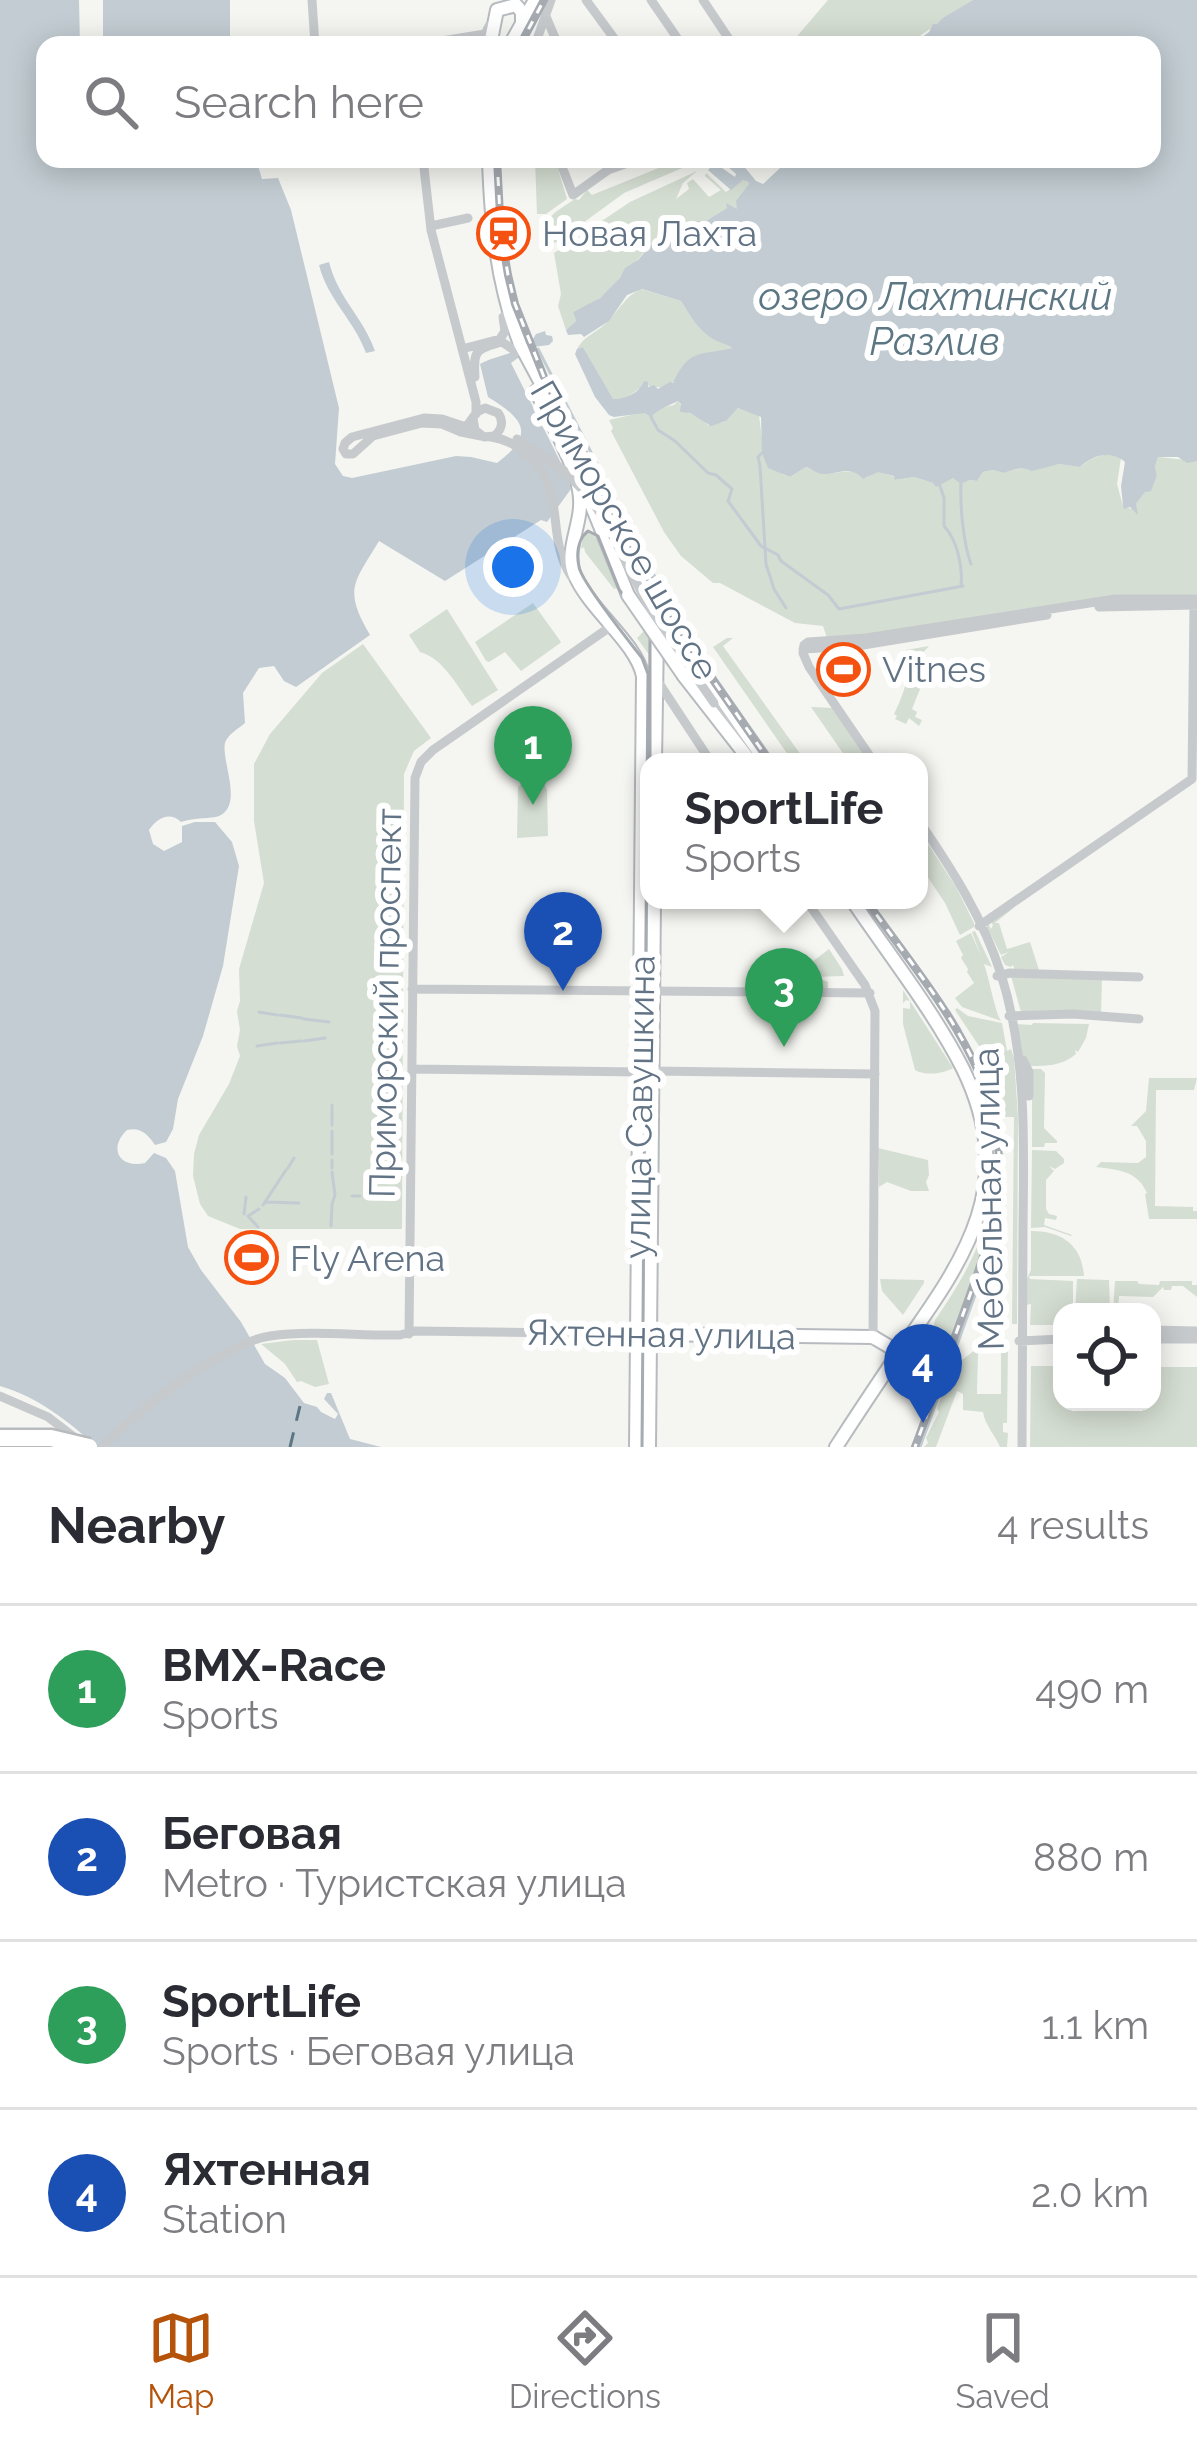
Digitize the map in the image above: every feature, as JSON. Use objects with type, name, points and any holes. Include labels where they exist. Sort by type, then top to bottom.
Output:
[{"type":"highway","points":[[0,1438],[51,1438],[87,1447]]},
{"type":"main road","points":[[486,36],[492,0],[497,4],[514,0]]},
{"type":"main road","points":[[514,36],[535,0]]},
{"type":"main road","points":[[487,36],[497,10],[516,5],[522,21]]},
{"type":"main road","name":"Приморское шоссе","points":[[486,168],[492,278],[503,317],[583,484],[628,595],[684,676],[751,753]]},
{"type":"main road","name":"Приморское шоссе","points":[[487,168],[496,262],[520,352],[678,637],[753,753]]},
{"type":"main road","points":[[558,434],[580,496],[571,560],[575,577],[635,658],[652,659],[657,637]]},
{"type":"main road","points":[[617,527],[652,605],[657,637],[655,753]]},
{"type":"main road","name":"улица Савушкина","points":[[635,658],[643,676],[644,753]]},
{"type":"main road","name":"улица Савушкина","points":[[636,1447],[643,1336],[645,909]]},
{"type":"main road","name":"улица Савушкина","points":[[646,991],[653,909]]},
{"type":"main road","points":[[840,1447],[968,1246],[983,1197],[986,1145],[977,1104],[954,1052],[861,909]]},
{"type":"main road","name":"улица Савушкина","points":[[643,1336],[649,1447]]},
{"type":"main road","name":"Яхтенная улица","points":[[643,1336],[873,1338]]},
{"type":"main road","points":[[873,1338],[899,1358]]},
{"type":"street","points":[[313,0],[315,36]]},
{"type":"street","points":[[539,36],[551,0]]},
{"type":"street","points":[[586,0],[612,36]]},
{"type":"street","points":[[651,0],[676,36]]},
{"type":"street","points":[[703,0],[727,36]]},
{"type":"street","points":[[545,14],[554,36]]},
{"type":"street","points":[[426,168],[432,224],[476,402],[473,427],[486,436]]},
{"type":"street","points":[[562,168],[573,195],[602,168]]},
{"type":"street","points":[[432,224],[468,218]]},
{"type":"street","points":[[465,348],[500,338],[505,331],[503,317]]},
{"type":"street","points":[[475,377],[474,357],[480,349],[502,342],[520,352]]},
{"type":"street","points":[[465,348],[481,398],[498,412],[548,481],[564,566],[588,597]]},
{"type":"street","points":[[492,409],[483,408],[464,428],[442,418],[424,418],[352,437],[344,449],[353,454],[373,436],[422,423],[442,424],[515,441],[562,470],[588,495],[652,615],[752,753]]},
{"type":"street","points":[[486,436],[500,430],[502,422]]},
{"type":"street","points":[[806,645],[1115,599],[1196,603]]},
{"type":"street","points":[[806,645],[857,646],[1096,607],[1196,603]]},
{"type":"street","points":[[980,926],[1194,779],[1196,603]]},
{"type":"street","name":"Приморский проспект","points":[[409,1334],[414,788],[421,762],[610,626]]},
{"type":"street","points":[[806,645],[812,671],[870,753]]},
{"type":"street","points":[[823,648],[815,656],[814,670],[870,753]]},
{"type":"street","points":[[657,680],[705,753]]},
{"type":"street","points":[[656,711],[668,704],[678,714]]},
{"type":"street","name":"Мебельная улица","points":[[928,837],[953,872],[980,926],[1029,1072],[1028,1269],[1023,1280],[1021,1340]]},
{"type":"street","points":[[812,909],[870,994],[875,1011],[873,1338]]},
{"type":"street","points":[[999,975],[1139,976]]},
{"type":"street","points":[[412,989],[870,994]]},
{"type":"street","points":[[1010,1016],[1139,1019]]},
{"type":"street","name":"Мебельная улица","points":[[1010,1016],[1021,1108],[1020,1447]]},
{"type":"street","points":[[412,1069],[875,1074]]},
{"type":"street","name":"Яхтенная улица","points":[[103,1447],[134,1418],[222,1354],[267,1336],[643,1336]]},
{"type":"street","points":[[1021,1340],[1053,1338]]},
{"type":"street","points":[[1021,1340],[1053,1338]]},
{"type":"street","points":[[1161,1338],[1197,1338]]},
{"type":"street","points":[[0,1396],[52,1420],[87,1447]]},
{"type":"street","points":[[41,1447],[52,1420]]},
{"type":"shaded area","points":[[828,0],[973,0],[920,36],[797,36]]},
{"type":"shaded area","points":[[535,168],[558,168],[567,199],[546,214],[537,214]]},
{"type":"shaded area","points":[[659,168],[682,168],[624,193],[547,245],[550,218],[587,190],[592,195]]},
{"type":"shaded area","points":[[697,171],[683,183],[676,199],[693,179],[709,197],[721,190],[706,173],[726,192],[747,180],[737,211],[727,208],[677,233],[664,230],[610,289],[573,312],[576,321],[566,330],[558,306],[561,294],[554,253],[630,202]]},
{"type":"shaded area","points":[[641,289],[681,301],[702,329],[733,348],[663,388],[644,385],[624,400],[613,400],[583,347],[577,349]]},
{"type":"shaded area","points":[[678,401],[708,425],[724,422],[738,408],[759,415],[762,453],[790,477],[806,467],[823,474],[852,471],[866,478],[878,471],[896,480],[977,481],[983,472],[993,470],[1004,473],[1059,464],[1080,467],[1110,455],[1121,458],[1117,484],[1123,506],[1135,510],[1157,475],[1158,457],[1197,461],[1197,595],[1133,595],[827,638],[823,626],[795,623],[713,583],[681,556],[664,532],[609,420]]},
{"type":"shaded area","points":[[589,532],[598,539],[618,589],[648,633],[650,656],[637,638],[644,631],[642,626],[617,588],[581,549],[583,535]]},
{"type":"shaded area","points":[[533,603],[561,642],[521,671],[505,652],[486,661],[475,642]]},
{"type":"shaded area","points":[[447,609],[498,690],[472,706],[443,667],[420,652],[409,635]]},
{"type":"shaded area","points":[[733,638],[723,646],[800,753],[787,753],[713,647]]},
{"type":"shaded area","points":[[363,644],[431,738],[414,751],[404,774],[402,1229],[240,1229],[208,1216],[193,1176],[199,1135],[240,1056],[239,969],[264,883],[254,821],[254,764],[270,734],[322,673]]},
{"type":"shaded area","points":[[929,646],[917,659],[913,685],[920,689],[912,709],[922,720],[919,726],[909,718],[906,724],[894,714],[906,682],[906,650]]},
{"type":"shaded area","points":[[811,707],[834,708],[866,753],[843,753]]},
{"type":"shaded area","points":[[551,764],[558,771],[544,784],[548,836],[517,838],[518,787]]},
{"type":"shaded area","points":[[928,844],[956,887],[974,927],[960,935],[928,878]]},
{"type":"shaded area","points":[[1016,906],[995,923],[999,923],[1007,949],[1030,942],[1039,970],[1005,965],[1001,957],[1009,952],[1001,955],[986,929],[988,923],[991,929],[993,925],[990,921]]},
{"type":"shaded area","points":[[975,931],[992,967],[984,964],[1001,1021],[962,1007],[955,998],[974,983],[956,941],[971,933],[981,956]]},
{"type":"shaded area","points":[[829,949],[844,976],[814,977],[828,982],[828,990],[777,989],[777,978],[791,978]]},
{"type":"shaded area","points":[[1011,976],[1102,977],[1101,1014],[1021,1012]]},
{"type":"shaded area","points":[[903,990],[953,1068],[934,1074],[915,1070],[903,1024],[903,1008],[910,1009],[910,1001],[903,1003]]},
{"type":"shaded area","points":[[957,1008],[968,1016],[1002,1023],[1007,1051],[1011,1049],[1014,1058],[1017,1324],[1012,1324],[1014,1117],[1004,1117],[987,1058]]},
{"type":"shaded area","points":[[1016,1024],[1089,1024],[1086,1038],[1071,1058],[1029,1066],[1021,1054]]},
{"type":"shaded area","points":[[1032,1069],[1045,1073],[1044,1128],[1057,1141],[1044,1147],[1032,1147]]},
{"type":"shaded area","points":[[1149,1078],[1197,1078],[1194,1090],[1156,1090],[1155,1206],[1193,1207],[1197,1219],[1149,1219],[1147,1193],[1138,1180],[1126,1172],[1096,1167],[1101,1162],[1138,1163],[1146,1157],[1146,1141],[1137,1126],[1131,1126],[1146,1111]]},
{"type":"shaded area","points":[[878,1148],[928,1160],[929,1191],[911,1191],[887,1182],[879,1187]]},
{"type":"shaded area","points":[[1032,1150],[1056,1151],[1064,1159],[1055,1169],[1049,1166],[1054,1171],[1046,1180],[1046,1209],[1057,1216],[1056,1220],[1045,1218],[1044,1225],[1071,1236],[1045,1227],[1031,1228]]},
{"type":"shaded area","points":[[997,1185],[977,1272],[946,1357],[938,1356],[920,1345],[974,1255]]},
{"type":"shaded area","points":[[1031,1231],[1061,1237],[1079,1256],[1084,1276],[1029,1276],[1073,1281],[1073,1303],[1053,1303],[1053,1325],[1030,1325],[1025,1283],[1031,1270]]},
{"type":"shaded area","points":[[880,1279],[924,1283],[903,1315],[882,1291]]},
{"type":"shaded area","points":[[1077,1279],[1109,1280],[1110,1303],[1076,1303]]},
{"type":"shaded area","points":[[1115,1281],[1159,1285],[1160,1281],[1192,1281],[1197,1285],[1197,1297],[1183,1286],[1172,1286],[1171,1290],[1163,1287],[1153,1297],[1119,1296],[1119,1303],[1114,1303]]},
{"type":"shaded area","points":[[317,1340],[329,1384],[315,1387],[297,1382],[285,1364],[261,1344]]},
{"type":"shaded area","points":[[997,1341],[995,1352],[989,1348],[978,1353],[977,1394],[1001,1394],[1001,1352],[1008,1347],[1007,1423],[1003,1423],[1007,1447],[1000,1447],[983,1412],[963,1410],[963,1394],[957,1391],[936,1447],[924,1447],[955,1363],[983,1344]]},
{"type":"shaded area","points":[[1031,1366],[1053,1366],[1053,1411],[1161,1411],[1161,1367],[1197,1367],[1197,1447],[1030,1447]]},
{"type":"water","points":[[0,0],[79,0],[80,36],[36,36],[36,168],[259,168],[262,179],[278,178],[291,210],[339,408],[335,464],[343,476],[456,456],[497,463],[517,444],[521,427],[488,397],[480,364],[519,350],[545,331],[552,336],[549,345],[533,347],[511,363],[571,489],[547,522],[541,520],[445,581],[379,541],[363,567],[354,596],[370,635],[296,687],[284,681],[274,666],[259,668],[243,693],[245,723],[225,743],[231,793],[226,810],[216,817],[181,822],[164,817],[149,830],[153,844],[164,851],[182,842],[182,826],[215,822],[232,842],[239,866],[223,966],[178,1099],[173,1129],[166,1142],[155,1145],[144,1133],[127,1130],[118,1144],[119,1156],[136,1164],[145,1163],[154,1153],[166,1158],[175,1171],[188,1247],[265,1364],[285,1378],[304,1403],[335,1419],[338,1414],[324,1399],[331,1393],[350,1439],[381,1447],[97,1447],[52,1411],[0,1386]]},
{"type":"water","points":[[103,0],[230,0],[230,36],[103,36]]},
{"type":"water","name":"озеро Лахтинский Разлив","points":[[973,0],[1197,0],[1197,461],[1158,457],[1151,491],[1136,504],[1138,515],[1130,507],[1124,509],[1125,462],[1108,455],[1080,467],[1059,464],[1032,471],[993,470],[983,472],[977,481],[961,484],[953,478],[936,487],[914,477],[895,480],[878,472],[863,479],[853,472],[822,474],[806,467],[790,477],[768,468],[762,453],[761,417],[738,408],[726,421],[711,426],[680,412],[678,401],[651,417],[645,413],[614,417],[595,397],[575,354],[583,347],[617,399],[635,392],[644,381],[658,389],[673,383],[696,355],[733,348],[704,332],[681,301],[642,289],[627,295],[609,321],[584,337],[568,335],[566,330],[576,321],[573,312],[600,298],[661,233],[677,233],[685,225],[704,222],[727,208],[726,203],[737,209],[736,201],[749,184],[743,180],[731,190],[710,168],[722,168],[735,177],[729,168],[745,168],[763,184],[780,168],[1161,168],[1161,36],[924,36]]},
{"type":"water","points":[[329,262],[375,351],[366,353],[328,289],[319,265]]},
{"type":"waterway","points":[[528,36],[546,2]]},
{"type":"waterway","points":[[538,349],[676,618]]},
{"type":"waterway","points":[[651,417],[658,430],[732,489],[728,501],[761,546],[828,595],[839,609],[963,586]]},
{"type":"waterway","points":[[762,453],[758,457],[766,564],[786,608]]},
{"type":"waterway","points":[[961,484],[971,564]]},
{"type":"waterway","points":[[940,486],[944,526],[958,554],[961,585]]},
{"type":"waterway","points":[[259,1012],[277,1015]]},
{"type":"waterway","points":[[949,1012],[960,1030]]},
{"type":"waterway","points":[[280,1015],[302,1018]]},
{"type":"waterway","points":[[304,1019],[329,1022]]},
{"type":"waterway","points":[[304,1041],[325,1038]]},
{"type":"waterway","points":[[280,1043],[301,1041]]},
{"type":"waterway","points":[[257,1046],[277,1043]]},
{"type":"waterway","points":[[920,1447],[987,1262],[1002,1206],[1000,1131],[978,1058]]},
{"type":"waterway","points":[[332,1105],[332,1125]]},
{"type":"waterway","points":[[332,1131],[332,1154]]},
{"type":"waterway","points":[[288,1168],[294,1158]]},
{"type":"waterway","points":[[332,1160],[332,1168]]},
{"type":"waterway","points":[[263,1205],[286,1170]]},
{"type":"waterway","points":[[331,1226],[332,1172]]},
{"type":"waterway","points":[[352,1196],[360,1196]]},
{"type":"waterway","points":[[244,1214],[246,1197]]},
{"type":"waterway","points":[[265,1202],[299,1203]]},
{"type":"waterway","points":[[258,1227],[248,1216],[259,1209]]},
{"type":"ferry route","points":[[290,1447],[300,1406]]},
{"type":"tram line","points":[[647,753],[648,674],[642,658],[582,575],[578,552],[588,531],[598,536],[619,589],[650,635],[650,753]]},
{"type":"tram line","points":[[642,1447],[646,909]]},
{"type":"railway","points":[[525,36],[544,0]]},
{"type":"railway","points":[[497,168],[508,275],[544,377],[672,621],[764,753]]},
{"type":"railway","points":[[872,909],[966,1047],[990,1102],[997,1134],[999,1164],[992,1224],[915,1447]]},
{"type":"place","name":"Новая Лахта","points":[[503,233]]},
{"type":"place","name":"Vitnes","points":[[843,669]]},
{"type":"place","name":"BMX-Race","points":[[533,805]]},
{"type":"place","name":"Беговая","points":[[563,991]]},
{"type":"place","name":"SportLife","points":[[784,1047]]},
{"type":"place","name":"Fly Arena","points":[[251,1258]]},
{"type":"place","name":"Яхтенная","points":[[923,1423]]}]
